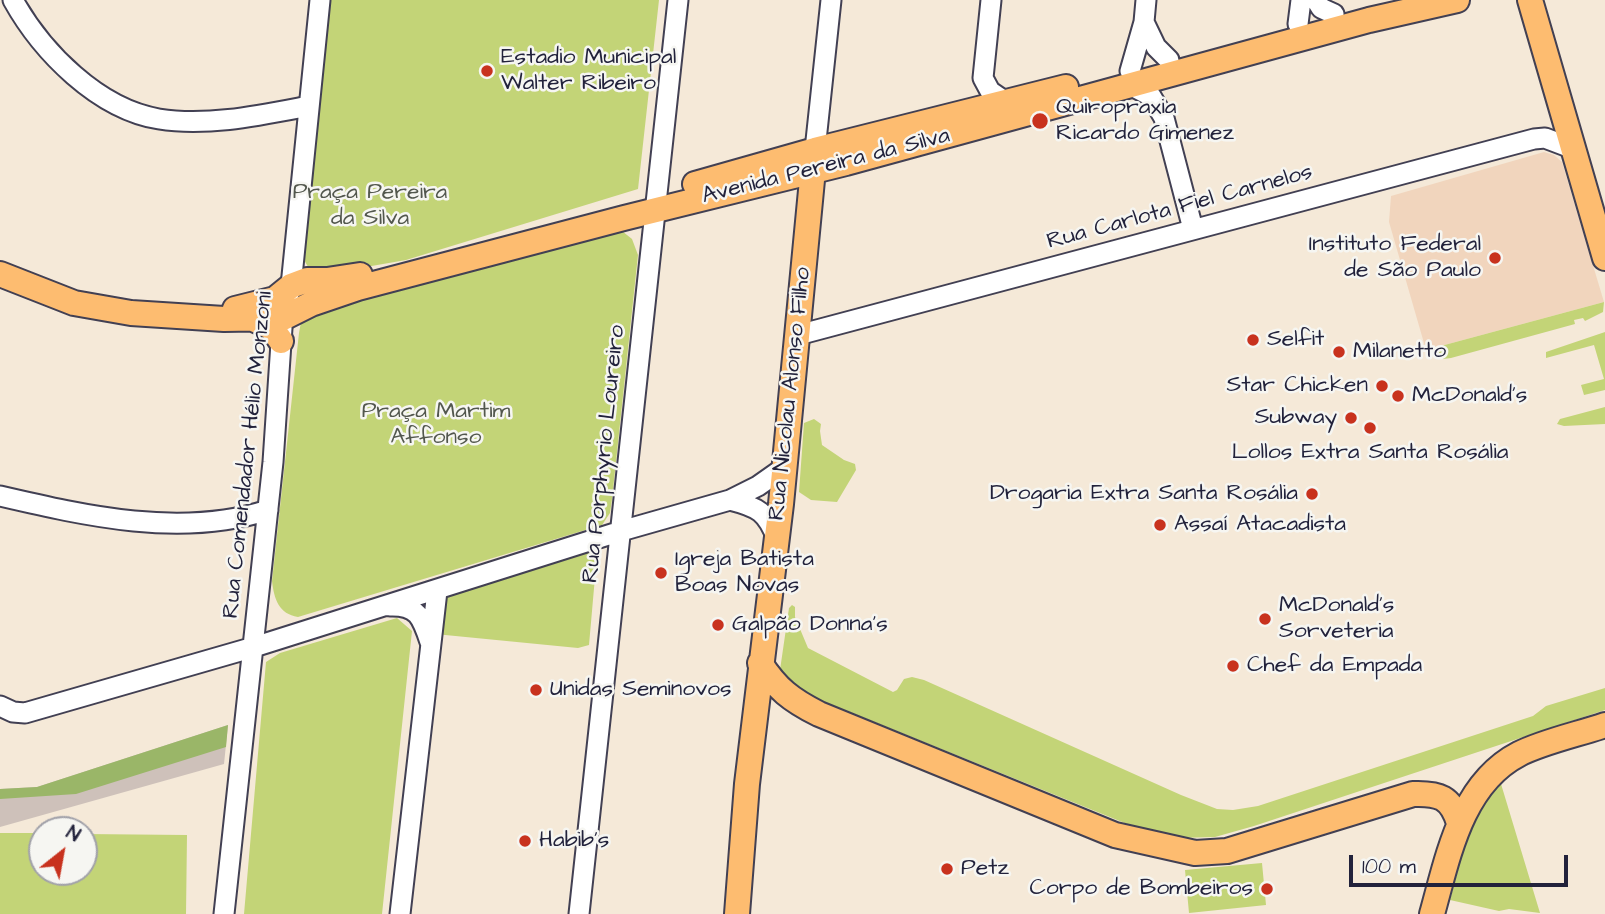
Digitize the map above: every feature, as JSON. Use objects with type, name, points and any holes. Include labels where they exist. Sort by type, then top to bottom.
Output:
[{"type":"main road","name":"Avenida Pereira da Silva","points":[[1167,68],[1299,12],[1387,0]]},
{"type":"main road","name":"Avenida Pereira da Silva","points":[[0,274],[74,303],[131,313],[251,318],[282,329],[311,304],[358,288],[656,204],[1167,68],[1457,0]]},
{"type":"main road","points":[[1530,0],[1605,258]]},
{"type":"main road","name":"Avenida Pereira da Silva","points":[[194,317],[275,299],[291,286],[307,280],[327,280],[408,267],[656,204],[782,179],[814,161],[1006,102],[1131,78]]},
{"type":"main road","name":"Rua Nicolau Alonso Filho","points":[[737,914],[747,784],[781,505],[814,161]]},
{"type":"main road","points":[[782,179],[802,192],[809,203]]},
{"type":"main road","points":[[760,663],[786,696],[819,714],[1115,835],[1164,848],[1195,853],[1227,851],[1413,794],[1430,793],[1445,799],[1454,808],[1459,823]]},
{"type":"main road","points":[[1432,914],[1459,823],[1486,779],[1502,764],[1520,753],[1605,725]]},
{"type":"street","points":[[13,0],[23,18],[68,73],[118,106],[158,119],[216,121],[309,106]]},
{"type":"street","name":"Rua Comendador Hélio Monzoni","points":[[224,914],[260,595],[282,329],[291,286],[320,0]]},
{"type":"street","name":"Rua Porphyrio Loureiro","points":[[579,914],[678,0]]},
{"type":"street","name":"Rua Nicolau Alonso Filho","points":[[814,161],[831,0]]},
{"type":"street","points":[[991,0],[983,78],[990,91],[1006,102]]},
{"type":"street","points":[[1146,0],[1144,22],[1131,78],[1151,96],[1164,118],[1193,229]]},
{"type":"street","points":[[1144,22],[1167,68],[1164,118]]},
{"type":"street","name":"Rua Carlota Fiel Carnelos","points":[[798,335],[1534,139],[1545,138],[1574,149]]},
{"type":"street","points":[[0,706],[13,712],[25,713],[386,607],[621,531],[730,500],[758,486],[785,467]]},
{"type":"street","points":[[0,496],[64,511],[172,524],[246,518],[268,510]]},
{"type":"street","points":[[730,500],[765,499],[781,505]]},
{"type":"street","points":[[730,500],[758,509],[767,517],[777,539]]},
{"type":"street","points":[[400,914],[437,591]]},
{"type":"street","points":[[260,595],[272,625],[281,632],[294,635]]},
{"type":"street","points":[[386,607],[404,606],[416,612],[424,623],[431,645]]},
{"type":"shaded area","name":"Instituto Federal de São Paulo","points":[[1544,152],[1554,155],[1562,162],[1604,302],[1426,350],[1389,222],[1391,196]]},
{"type":"shaded area","points":[[228,725],[224,764],[39,816],[28,816],[28,819],[0,827],[0,789],[37,787]]},
{"type":"green space","name":"Estadio Municipal Walter Ribeiro","points":[[329,0],[659,0],[638,189],[406,260],[320,275],[310,270],[304,260]]},
{"type":"green space","name":"Praça Martim Affonso","points":[[622,231],[632,239],[638,255],[612,499],[610,513],[602,525],[298,617],[286,613],[276,600],[272,581],[299,333],[301,322],[306,315],[608,232]]},
{"type":"green space","points":[[1604,302],[1603,312],[1585,321],[1583,318],[1574,320],[1575,324],[1451,358],[1443,359],[1426,350]]},
{"type":"green space","points":[[1605,332],[1605,390],[1584,395],[1581,385],[1604,379],[1594,345],[1546,358],[1546,352]]},
{"type":"green space","points":[[1605,407],[1605,424],[1557,424],[1560,419]]},
{"type":"green space","points":[[814,419],[821,424],[822,445],[855,464],[856,470],[837,502],[811,500],[799,492],[804,423]]},
{"type":"green space","points":[[598,543],[589,645],[578,648],[435,634],[440,594]]},
{"type":"green space","points":[[792,605],[795,607],[795,617],[808,648],[893,692],[904,679],[912,677],[924,680],[1217,809],[1233,810],[1258,806],[1533,716],[1546,706],[1605,688],[1605,710],[1254,826],[1215,837],[1178,838],[1137,828],[800,692],[785,682],[780,670],[789,608]]},
{"type":"green space","points":[[397,618],[412,631],[382,914],[244,914],[266,662],[280,653]]},
{"type":"green space","points":[[228,725],[226,747],[76,794],[0,799],[0,789],[37,787]]},
{"type":"green space","points":[[1498,774],[1540,913],[1509,909],[1499,911],[1450,900],[1472,817]]},
{"type":"green space","points":[[0,833],[28,833],[28,886],[98,886],[98,834],[187,835],[186,914],[0,914]]},
{"type":"green space","points":[[1262,863],[1266,905],[1189,913],[1185,870]]},
{"type":"place","name":"Estadio Municipal Walter Ribeiro","points":[[487,71]]},
{"type":"place","name":"Quiropraxia Ricardo Gimenez","points":[[1040,121]]},
{"type":"place","name":"Instituto Federal de São Paulo","points":[[1495,258]]},
{"type":"place","name":"Selfit","points":[[1253,340]]},
{"type":"place","name":"Milanetto","points":[[1339,352]]},
{"type":"place","name":"Star Chicken","points":[[1382,386]]},
{"type":"place","name":"McDonald's","points":[[1398,396]]},
{"type":"place","name":"Subway","points":[[1351,418]]},
{"type":"place","name":"Lollos Extra Santa Rosália","points":[[1370,428]]},
{"type":"place","name":"Drogaria Extra Santa Rosália","points":[[1312,494]]},
{"type":"place","name":"Assaí Atacadista","points":[[1160,525]]},
{"type":"place","name":"Igreja Batista Boas Novas","points":[[661,573]]},
{"type":"place","name":"McDonald's Sorveteria","points":[[1265,619]]},
{"type":"place","name":"Galpão Donna's","points":[[718,625]]},
{"type":"place","name":"Chef da Empada","points":[[1233,666]]},
{"type":"place","name":"Unidas Seminovos","points":[[536,690]]},
{"type":"place","name":"Habib's","points":[[525,841]]},
{"type":"place","name":"Petz","points":[[947,869]]},
{"type":"place","name":"Corpo de Bombeiros","points":[[1267,889]]},
{"type":"park label","name":"Praça Pereira da Silva","points":[[370,206]]}]
